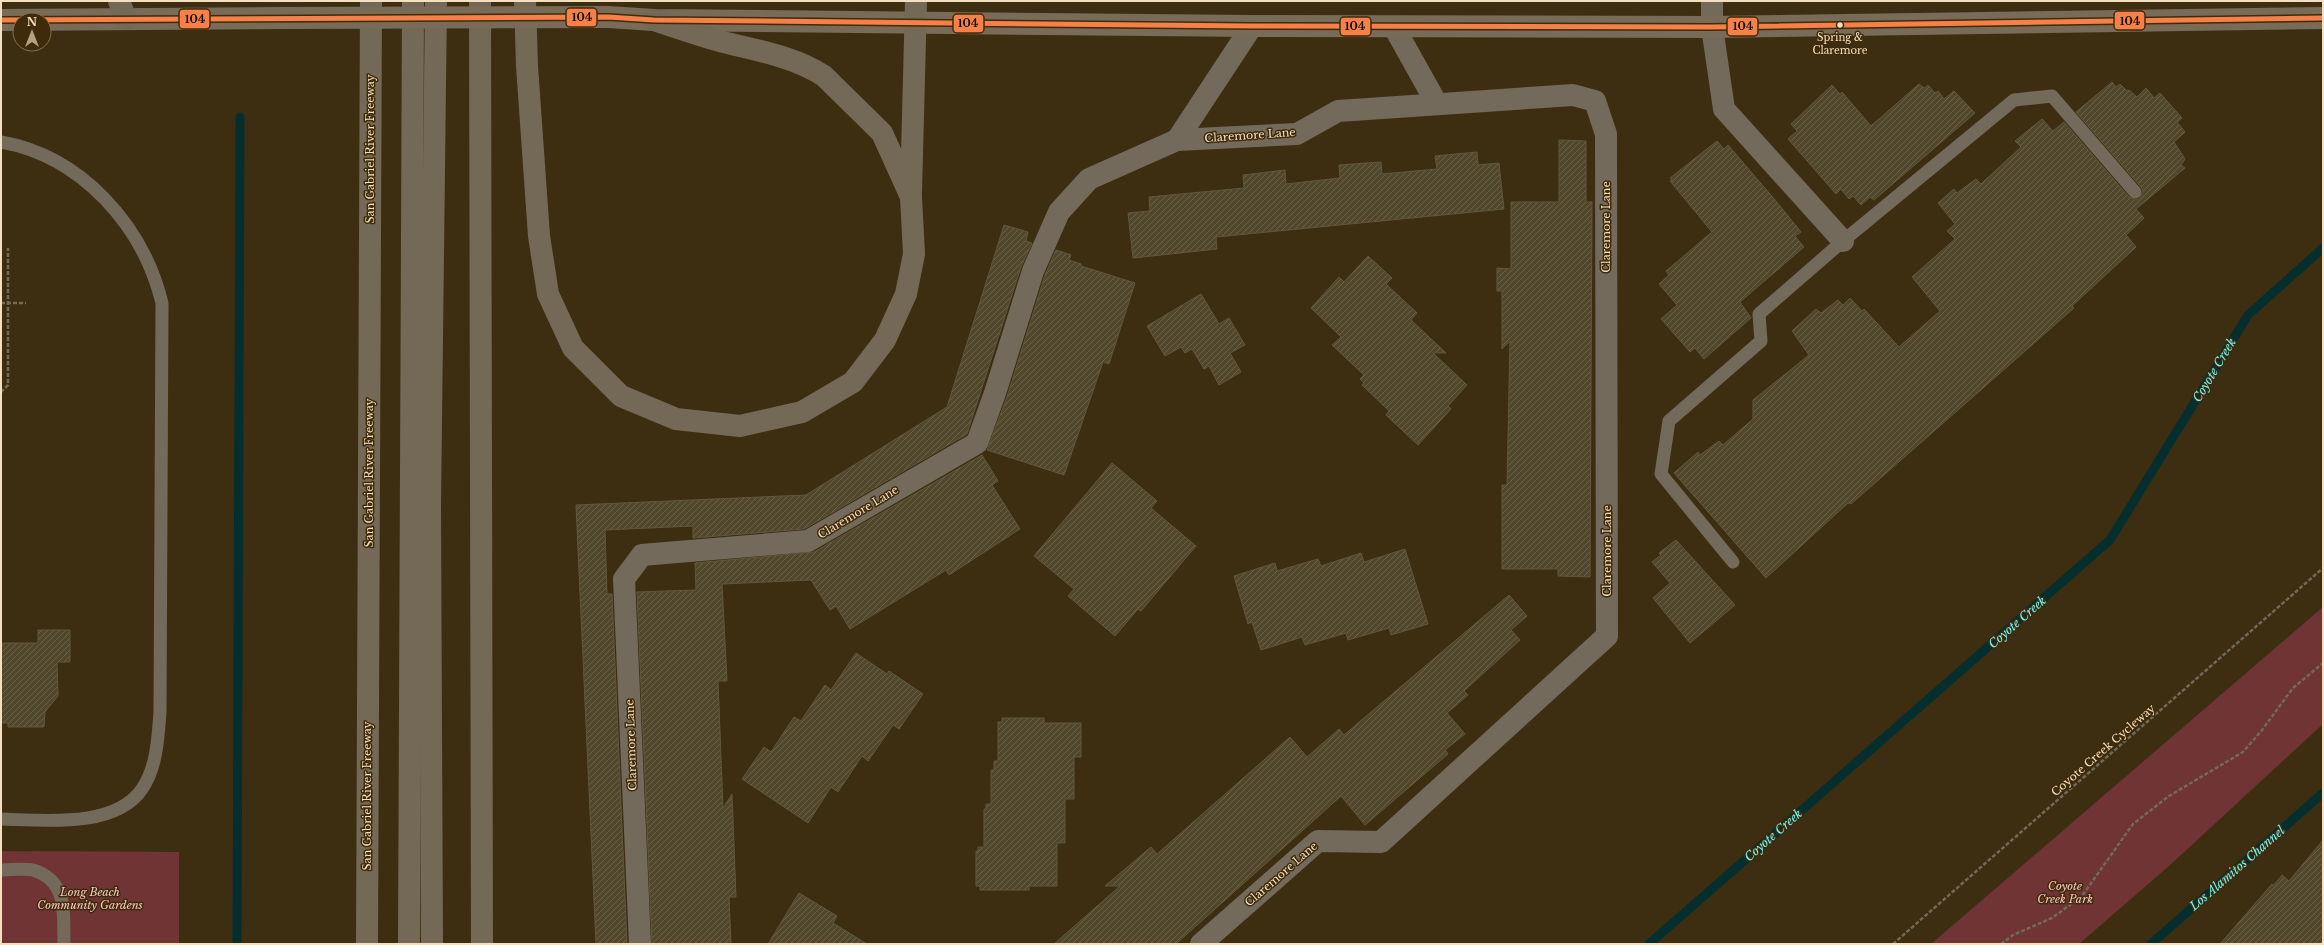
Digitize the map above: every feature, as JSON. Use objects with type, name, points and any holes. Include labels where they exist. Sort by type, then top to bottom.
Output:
[{"type":"highway","name":"San Gabriel River Freeway","points":[[367,944],[371,1]]},
{"type":"highway","points":[[409,944],[413,1]]},
{"type":"highway","points":[[432,944],[430,506],[436,1]]},
{"type":"highway","points":[[480,1],[482,944]]},
{"type":"highway","points":[[525,1],[527,66],[539,236],[548,294],[573,348],[621,396],[676,419],[740,426],[802,412],[853,382],[886,340],[906,294],[914,254],[911,198],[916,1]]},
{"type":"highway","points":[[654,20],[718,40],[756,48],[813,69],[824,76],[882,133],[911,198]]},
{"type":"highway","points":[[354,944],[367,873]]},
{"type":"main road","points":[[1,20],[123,10],[281,18],[608,17],[654,20],[1394,27],[1712,27],[2323,18]]},
{"type":"street","points":[[1712,1],[1712,27],[1724,108],[1843,240]]},
{"type":"street","points":[[1177,140],[1252,26]]},
{"type":"street","points":[[1394,27],[1437,104]]},
{"type":"street","name":"Claremore Lane","points":[[640,944],[624,579],[642,555],[808,541],[977,443],[995,393],[1033,271],[1059,212],[1089,180],[1177,140],[1297,134],[1338,111],[1573,95],[1595,101],[1606,134],[1607,636],[1381,842],[1318,841],[1201,944]]},
{"type":"lane","points":[[1733,562],[1661,474],[1669,421],[1761,341],[1758,314],[1843,240],[2014,100],[2052,96],[2135,192]]},
{"type":"lane","points":[[1,142],[18,145],[48,157],[76,174],[108,201],[134,233],[149,264],[160,295],[162,318],[160,712],[152,768],[142,789],[134,798],[106,814],[68,820],[1,819]]},
{"type":"lane","points":[[1,870],[32,870],[56,885],[63,898],[64,944]]},
{"type":"path","points":[[1,392],[8,385],[8,248]]},
{"type":"path","points":[[1,302],[26,302]]},
{"type":"path","name":"Coyote Creek Cycleway","points":[[1893,944],[2323,568]]},
{"type":"path","points":[[2001,944],[2013,935],[2052,918],[2082,896],[2133,824],[2169,796],[2243,752],[2293,688],[2323,663]]},
{"type":"green space","name":"Coyote Creek Park","points":[[2323,607],[2323,724],[2169,866],[2079,944],[1931,944]]},
{"type":"green space","name":"Long Beach Community Gardens","points":[[1,851],[179,852],[179,944],[1,944]]},
{"type":"building","points":[[2112,82],[2116,87],[2120,84],[2127,91],[2129,90],[2137,97],[2146,88],[2154,98],[2160,93],[2182,118],[2177,122],[2185,132],[2174,142],[2185,159],[2181,165],[2185,168],[2136,209],[2144,218],[2126,235],[2136,247],[2072,306],[2074,308],[1851,504],[1848,503],[1766,578],[1674,473],[1698,452],[1700,455],[1719,441],[1723,445],[1753,419],[1753,400],[1809,355],[1792,331],[1816,309],[1821,313],[1838,300],[1843,305],[1850,298],[1862,311],[1864,309],[1899,347],[1940,311],[1912,277],[1955,239],[1947,231],[1955,224],[1938,203],[1954,189],[1957,193],[1976,179],[1981,184],[2021,147],[2015,141],[2042,119],[2053,131],[2064,122],[2129,197],[2136,200],[2140,198],[2143,191],[2141,187],[2076,112]]},
{"type":"building","points":[[1919,84],[1924,88],[1928,85],[1935,93],[1938,91],[1944,99],[1954,91],[1975,113],[1874,200],[1870,197],[1861,205],[1853,196],[1849,199],[1841,189],[1836,194],[1788,139],[1797,131],[1791,124],[1832,85],[1840,94],[1842,92],[1871,126]]},
{"type":"building","points":[[1559,140],[1586,141],[1586,202],[1592,202],[1590,577],[1558,576],[1558,569],[1502,569],[1502,485],[1507,485],[1510,341],[1502,349],[1502,291],[1497,291],[1497,268],[1511,269],[1511,202],[1559,202]]},
{"type":"building","points":[[1717,141],[1724,149],[1728,145],[1776,201],[1801,232],[1795,236],[1804,247],[1740,302],[1751,318],[1704,359],[1695,348],[1690,352],[1661,319],[1677,305],[1659,284],[1669,275],[1666,271],[1712,232],[1670,181],[1672,180],[1670,178]]},
{"type":"building","points":[[1477,152],[1478,165],[1499,163],[1504,209],[1216,237],[1217,249],[1133,258],[1128,213],[1150,211],[1149,197],[1244,188],[1243,175],[1285,170],[1286,184],[1340,178],[1339,165],[1381,162],[1382,174],[1437,169],[1435,156]]},
{"type":"building","points":[[1004,225],[1028,232],[1026,241],[1032,243],[1021,267],[967,434],[804,529],[693,538],[693,526],[605,530],[607,594],[612,594],[627,944],[596,944],[576,505],[806,495],[947,407]]},
{"type":"building","points":[[1056,250],[1071,255],[1069,260],[1081,264],[1081,266],[1135,283],[1109,364],[1103,362],[1064,475],[987,450],[1007,397],[1045,275]]},
{"type":"building","points":[[1368,256],[1392,278],[1386,284],[1417,313],[1411,320],[1446,353],[1433,353],[1467,385],[1448,406],[1451,409],[1418,445],[1386,415],[1389,411],[1362,385],[1364,383],[1360,379],[1364,375],[1332,345],[1341,337],[1311,308],[1339,277],[1344,282]]},
{"type":"building","points":[[1201,294],[1219,324],[1229,318],[1245,345],[1230,353],[1241,372],[1219,385],[1209,366],[1204,369],[1192,349],[1185,353],[1181,347],[1165,356],[1147,326]]},
{"type":"building","points":[[982,455],[998,481],[992,485],[1020,529],[949,575],[946,570],[850,629],[836,606],[830,610],[811,580],[722,584],[727,681],[718,681],[723,808],[732,794],[736,897],[729,897],[731,944],[652,944],[637,592],[696,590],[695,563],[814,552]]},
{"type":"building","points":[[1112,463],[1157,501],[1151,508],[1196,546],[1141,611],[1138,609],[1115,636],[1068,596],[1074,589],[1034,556]]},
{"type":"building","points":[[1676,540],[1735,605],[1690,643],[1653,598],[1670,583],[1652,562],[1661,555],[1659,553]]},
{"type":"building","points":[[1405,549],[1428,624],[1391,635],[1389,628],[1348,640],[1346,633],[1305,645],[1302,637],[1261,650],[1252,622],[1248,624],[1234,576],[1275,563],[1277,571],[1318,559],[1321,566],[1361,553],[1364,562]]},
{"type":"building","points":[[1509,595],[1527,616],[1511,630],[1520,640],[1464,691],[1468,695],[1447,713],[1465,734],[1445,750],[1448,754],[1365,825],[1341,796],[1176,944],[1054,944],[1120,886],[1105,886],[1151,847],[1157,854],[1290,737],[1307,757],[1339,729],[1344,735]]},
{"type":"building","points":[[38,630],[70,630],[70,662],[57,662],[58,696],[45,712],[44,727],[8,727],[8,723],[1,723],[1,643],[38,643]]},
{"type":"building","points":[[856,653],[887,674],[889,671],[923,694],[899,729],[893,725],[868,761],[862,756],[838,792],[831,787],[808,823],[742,779],[764,747],[771,752],[794,717],[801,721],[825,685],[831,690]]},
{"type":"building","points":[[1002,718],[1044,718],[1044,723],[1081,723],[1081,757],[1074,757],[1074,799],[1065,799],[1065,843],[1057,843],[1057,886],[1029,886],[1029,890],[980,890],[980,886],[976,886],[976,851],[978,851],[978,847],[984,847],[984,809],[986,809],[986,804],[991,804],[991,770],[994,770],[994,761],[998,761],[998,722],[1002,722]]},
{"type":"building","points":[[2323,840],[2323,944],[2220,944],[2272,884],[2273,886],[2282,875],[2289,881]]},
{"type":"building","points":[[799,893],[837,916],[833,923],[867,944],[768,944]]},
{"type":"waterway","points":[[237,944],[240,117]]},
{"type":"waterway","name":"Coyote Creek","points":[[1649,944],[2110,540],[2248,315],[2323,248]]},
{"type":"waterway","name":"Los Alamitos Channel","points":[[2151,944],[2323,793]]},
{"type":"transit line","name":"104","points":[[1,20],[608,17],[654,20],[1252,26],[1712,27],[2323,18]]},
{"type":"place","name":"Spring & Claremore","points":[[1840,25]]}]
